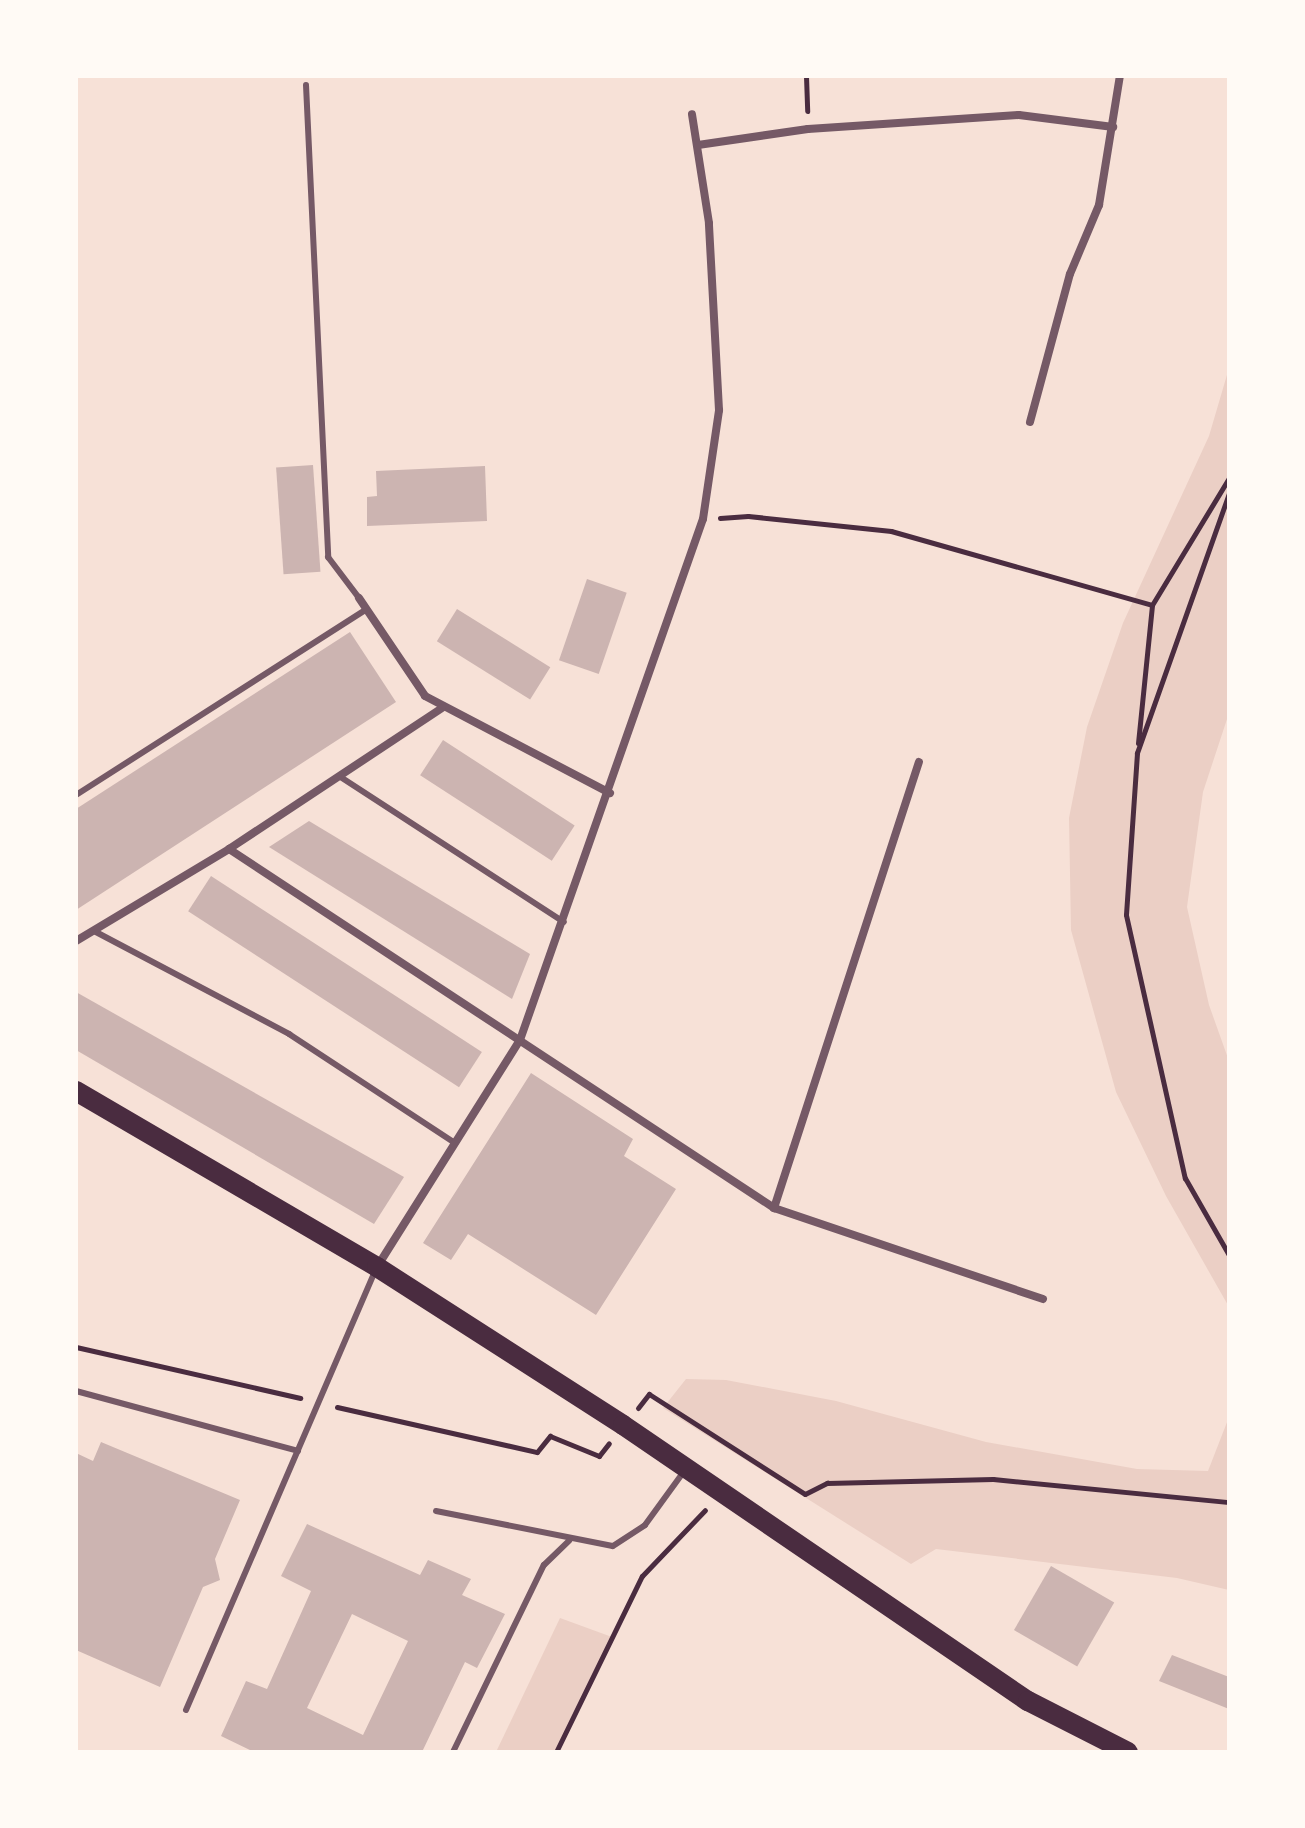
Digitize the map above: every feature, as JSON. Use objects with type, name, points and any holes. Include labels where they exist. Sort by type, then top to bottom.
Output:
[{"type":"main road","points":[[76,1091],[377,1267],[623,1425],[719,1495],[1028,1701],[1128,1752]]},
{"type":"street","points":[[1030,422],[1070,274],[1099,205],[1120,76]]},
{"type":"street","points":[[377,1267],[520,1040],[610,793],[703,519],[719,410],[709,223],[692,114]]},
{"type":"street","points":[[698,145],[808,129],[1019,115],[1113,127]]},
{"type":"street","points":[[359,598],[425,696],[442,708],[610,793]]},
{"type":"street","points":[[76,941],[229,849],[442,708]]},
{"type":"street","points":[[774,1208],[919,762]]},
{"type":"street","points":[[229,849],[774,1208],[1043,1299]]},
{"type":"lane","points":[[306,85],[328,557],[359,598]]},
{"type":"lane","points":[[76,795],[367,609]]},
{"type":"lane","points":[[339,776],[564,922]]},
{"type":"lane","points":[[94,931],[289,1034],[455,1143]]},
{"type":"lane","points":[[186,1710],[319,1403],[356,1304],[377,1267]]},
{"type":"lane","points":[[76,1391],[298,1451]]},
{"type":"lane","points":[[436,1511],[569,1541],[613,1546],[635,1535],[685,1470]]},
{"type":"lane","points":[[453,1752],[544,1565],[569,1541]]},
{"type":"path","points":[[806,76],[808,129]]},
{"type":"path","points":[[1229,478],[1152,605],[1137,753],[1126,915],[1185,1178],[1229,1255]]},
{"type":"path","points":[[1137,753],[1229,493]]},
{"type":"path","points":[[703,519],[748,516],[891,531],[1152,605]]},
{"type":"path","points":[[76,1347],[537,1452],[550,1436],[599,1456],[649,1394],[805,1494],[827,1483],[993,1479],[1229,1502]]},
{"type":"path","points":[[556,1752],[642,1576],[719,1495]]},
{"type":"shaded area","points":[[1229,368],[1229,713],[1203,792],[1187,907],[1209,1005],[1229,1061],[1229,1307],[1166,1196],[1116,1092],[1071,930],[1069,818],[1087,727],[1123,623],[1209,436]]},
{"type":"shaded area","points":[[686,1379],[726,1380],[836,1401],[986,1442],[1137,1469],[1208,1471],[1229,1417],[1229,1590],[1177,1578],[936,1549],[911,1564],[663,1408]]},
{"type":"shaded area","points":[[560,1618],[612,1637],[556,1752],[496,1752]]},
{"type":"building","points":[[313,465],[320,572],[284,574],[276,468]]},
{"type":"building","points":[[485,466],[487,521],[367,526],[367,497],[377,496],[376,471]]},
{"type":"building","points":[[587,579],[627,593],[599,674],[559,660]]},
{"type":"building","points":[[457,609],[550,667],[530,700],[437,641]]},
{"type":"building","points":[[350,632],[396,702],[76,910],[76,809]]},
{"type":"building","points":[[443,740],[575,826],[552,861],[420,775]]},
{"type":"building","points":[[309,821],[530,954],[512,999],[269,847]]},
{"type":"building","points":[[211,876],[482,1052],[459,1087],[188,911]]},
{"type":"building","points":[[76,992],[404,1177],[374,1224],[76,1050]]},
{"type":"building","points":[[531,1073],[633,1139],[624,1156],[676,1189],[596,1315],[468,1234],[451,1260],[423,1243]]},
{"type":"building","points":[[101,1442],[240,1500],[215,1559],[220,1580],[203,1587],[160,1687],[76,1650],[76,1453],[93,1461]]},
{"type":"building","points":[[307,1524],[420,1575],[428,1560],[471,1579],[462,1595],[505,1614],[477,1668],[465,1662],[422,1752],[254,1752],[221,1736],[246,1681],[267,1689],[311,1591],[281,1576]],"holes":[[[352,1614],[408,1641],[363,1735],[307,1708]]]},
{"type":"building","points":[[1051,1566],[1114,1602],[1077,1667],[1014,1630]]},
{"type":"building","points":[[1172,1655],[1229,1677],[1229,1709],[1159,1681]]}]
